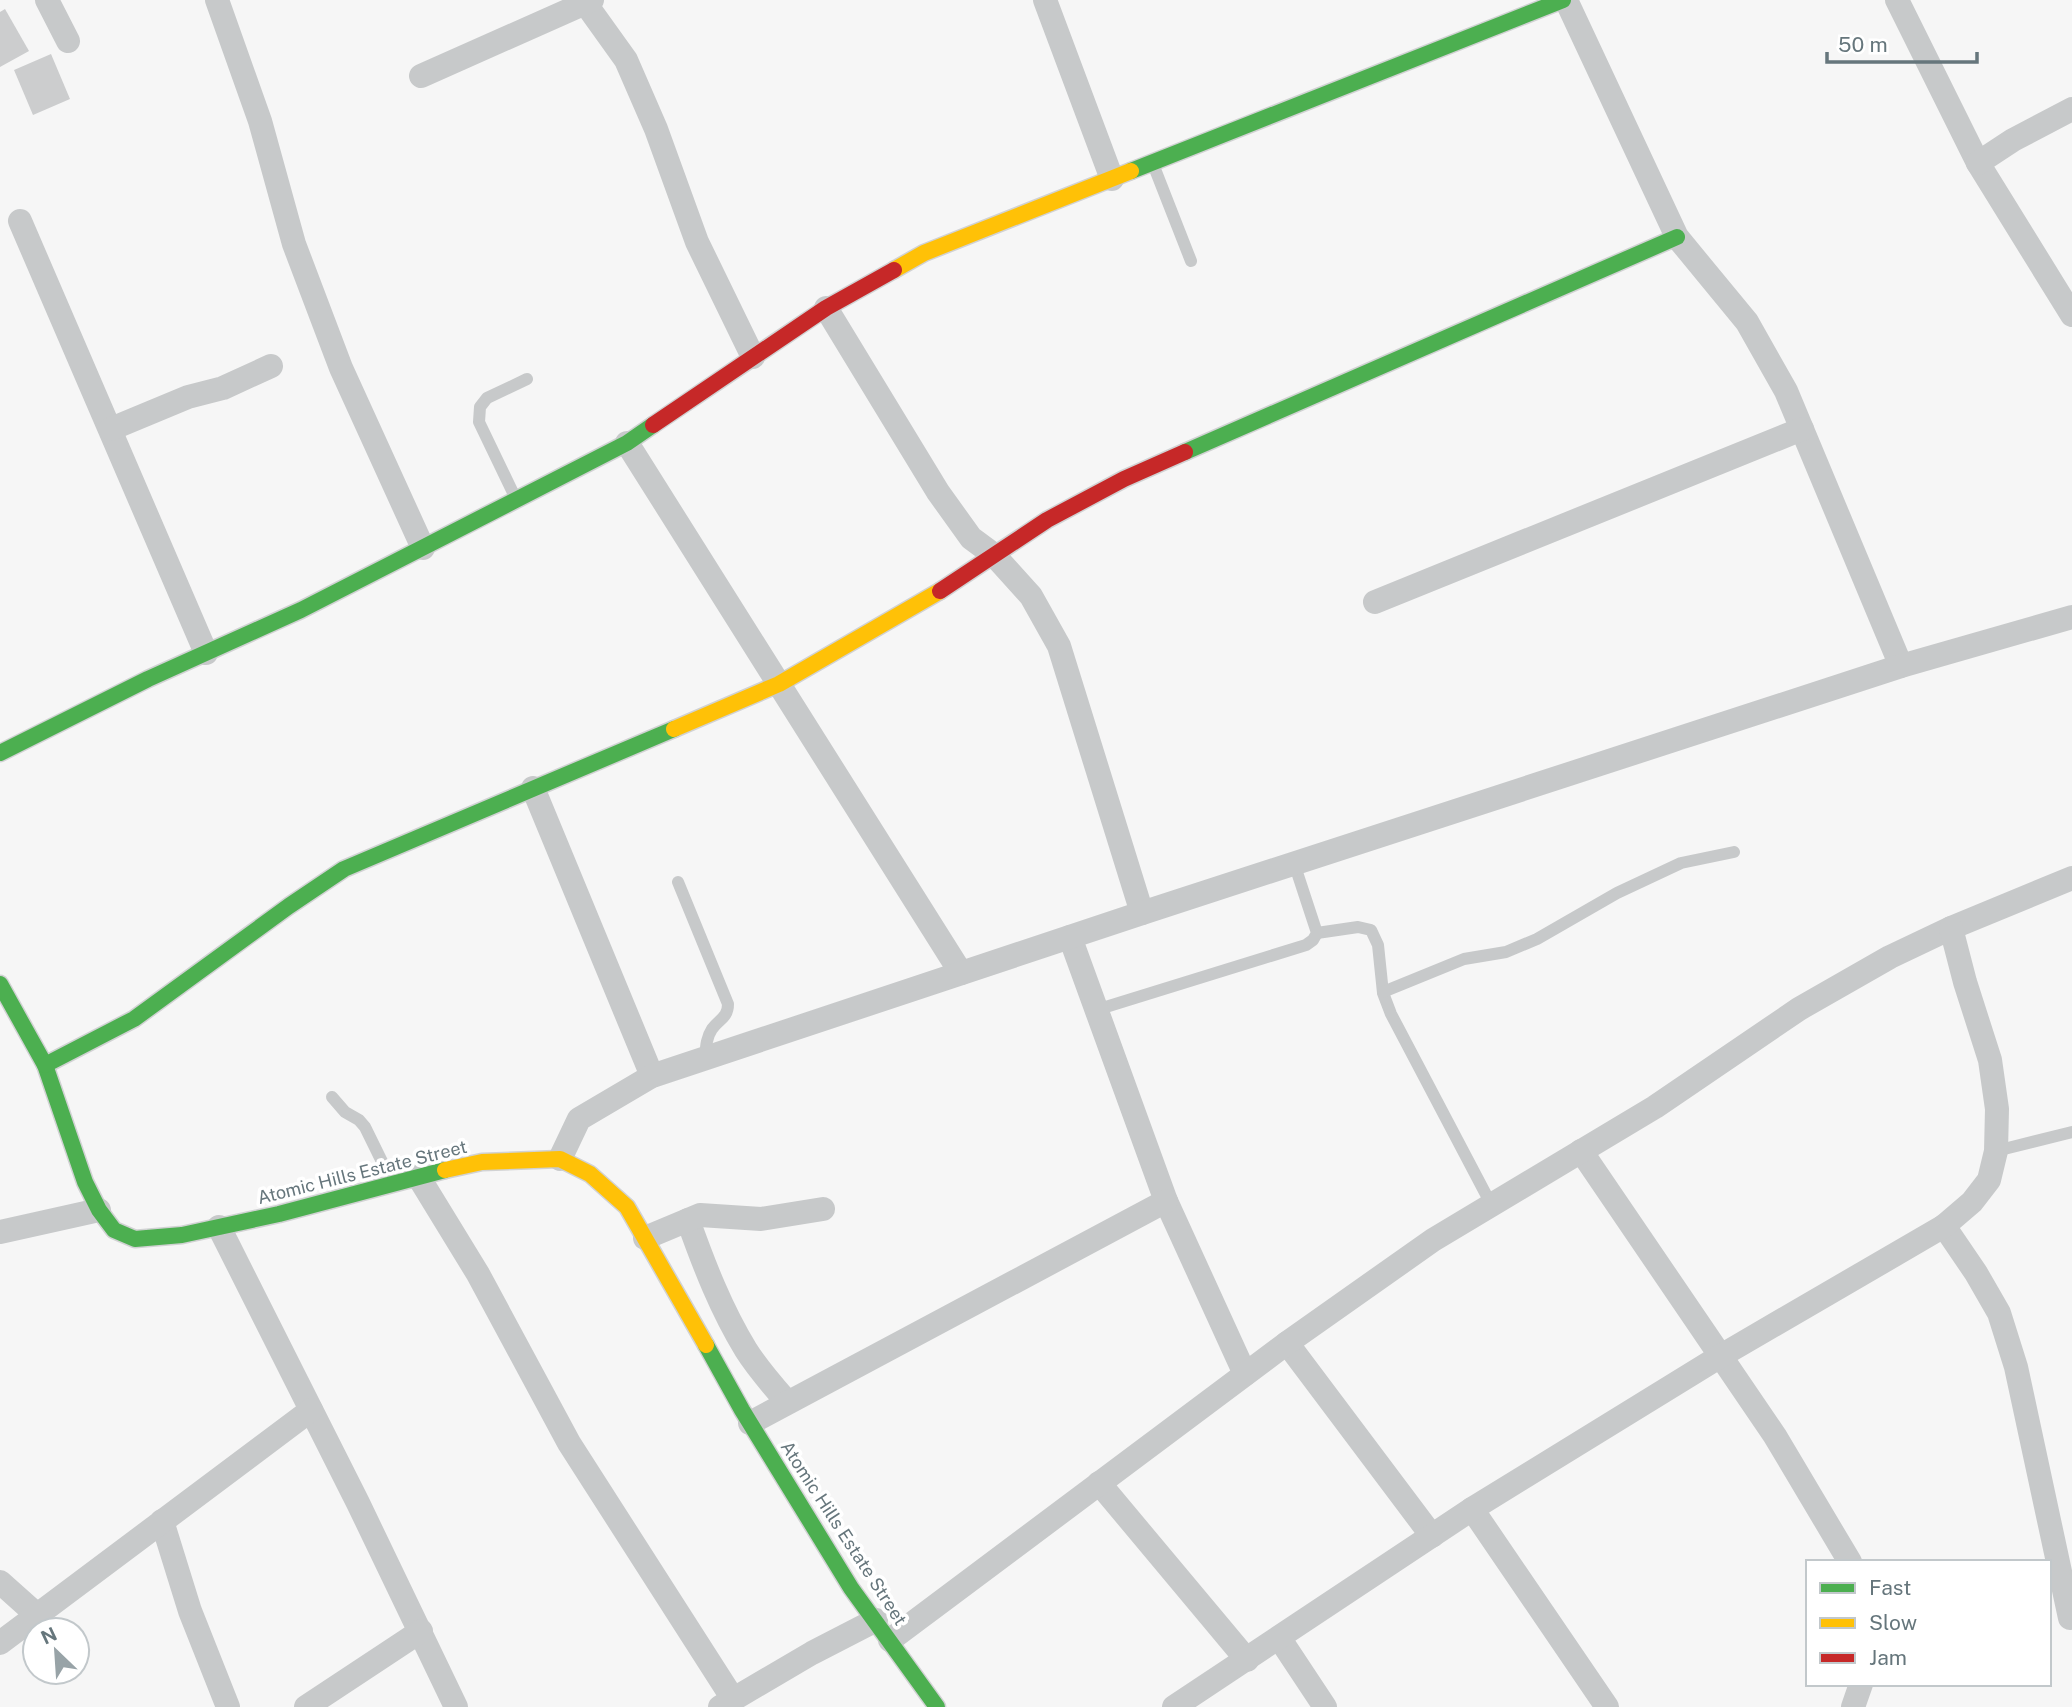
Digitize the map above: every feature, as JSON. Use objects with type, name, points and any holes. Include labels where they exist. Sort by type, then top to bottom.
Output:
[{"type":"street","points":[[47,0],[68,41]]},
{"type":"street","points":[[217,0],[260,121],[294,244],[341,368],[423,548]]},
{"type":"street","points":[[1045,0],[1112,179]]},
{"type":"street","points":[[0,754],[148,679],[301,610],[627,443],[826,308],[924,253],[1565,0],[1677,237],[1747,322],[1786,391],[1901,666]]},
{"type":"street","points":[[1896,0],[1978,163],[2072,315]]},
{"type":"street","points":[[421,76],[587,1],[626,60],[656,129],[697,242],[753,357]]},
{"type":"street","points":[[1978,163],[2072,109]]},
{"type":"street","points":[[20,221],[206,653]]},
{"type":"street","points":[[45,1065],[134,1019],[344,869],[779,684],[958,581],[1047,520],[1124,479],[1677,237]]},
{"type":"street","points":[[826,308],[938,492],[971,538],[994,555],[1031,596],[1059,646],[1142,913]]},
{"type":"street","points":[[111,429],[188,397],[223,388],[271,366]]},
{"type":"street","points":[[1375,603],[1802,429]]},
{"type":"street","points":[[627,443],[961,973]]},
{"type":"street","points":[[560,1159],[579,1119],[652,1076],[1294,863],[1901,666],[2072,617]]},
{"type":"street","points":[[533,788],[652,1076]]},
{"type":"street","points":[[418,1176],[478,1274],[569,1443],[727,1703],[812,1653],[883,1630],[1099,1483],[1287,1343],[1433,1240],[1655,1107],[1799,1009],[1890,957],[1951,928],[2072,878]]},
{"type":"street","points":[[1174,1707],[1472,1509],[1719,1357],[1944,1226],[1972,1202],[1989,1180],[1996,1151],[1997,1109],[1990,1060],[1951,928]]},
{"type":"street","points":[[1070,937],[1166,1201],[1245,1374]]},
{"type":"street","name":"Atomic Hills Estate Street","points":[[0,984],[45,1065],[85,1182],[99,1210],[114,1230],[135,1239],[182,1235],[279,1214],[418,1176],[482,1163],[560,1159],[590,1174],[626,1207],[750,1423],[851,1588],[937,1707]]},
{"type":"street","points":[[1581,1151],[1775,1436],[1849,1560]]},
{"type":"street","points":[[750,1423],[1166,1201]]},
{"type":"street","points":[[645,1238],[700,1215],[761,1219],[823,1209]]},
{"type":"street","points":[[0,1232],[99,1210]]},
{"type":"street","points":[[688,1220],[706,1272],[728,1319],[748,1353],[787,1402]]},
{"type":"street","points":[[1944,1226],[1999,1313],[2016,1367],[2067,1585],[2070,1618]]},
{"type":"street","points":[[219,1227],[421,1631],[450,1704]]},
{"type":"street","points":[[1287,1343],[1432,1536]]},
{"type":"street","points":[[0,1643],[311,1410]]},
{"type":"street","points":[[1099,1483],[1247,1660]]},
{"type":"street","points":[[1472,1509],[1607,1707]]},
{"type":"street","points":[[162,1521],[190,1611],[228,1707]]},
{"type":"street","points":[[0,1581],[37,1615]]},
{"type":"street","points":[[306,1707],[421,1631]]},
{"type":"street","points":[[1280,1639],[1325,1707]]},
{"type":"street","points":[[1853,1707],[1860,1686]]},
{"type":"lane","points":[[1153,163],[1191,261]]},
{"type":"lane","points":[[516,500],[479,422],[480,407],[487,398],[527,379]]},
{"type":"lane","points":[[1383,992],[1464,959],[1506,952],[1537,939],[1617,893],[1681,863],[1734,852]]},
{"type":"lane","points":[[1096,1010],[1306,945],[1313,940],[1317,933],[1294,863]]},
{"type":"lane","points":[[678,882],[728,1004],[725,1016],[712,1028],[706,1040],[705,1059]]},
{"type":"lane","points":[[1317,933],[1358,927],[1371,930],[1378,945],[1383,992],[1391,1014],[1491,1204]]},
{"type":"lane","points":[[332,1097],[345,1112],[365,1127],[393,1183]]},
{"type":"lane","points":[[1996,1151],[2072,1132]]},
{"type":"building","points":[[5,9],[29,51],[0,67],[0,12]]},
{"type":"building","points":[[51,54],[70,99],[33,115],[14,70]]},
{"type":"traffic: fast","points":[[1131,171],[1563,0]]},
{"type":"traffic: fast","points":[[1185,452],[1677,237]]},
{"type":"traffic: fast","points":[[0,753],[148,679],[301,610],[627,443],[653,425]]},
{"type":"traffic: fast","points":[[45,1065],[134,1019],[344,869],[674,729]]},
{"type":"traffic: fast","points":[[0,984],[45,1065],[85,1182],[99,1210],[114,1230],[135,1239],[182,1235],[279,1214],[445,1170]]},
{"type":"traffic: fast","points":[[706,1345],[742,1410],[851,1588],[937,1707]]},
{"type":"traffic: slow","points":[[894,270],[924,253],[1131,171]]},
{"type":"traffic: slow","points":[[674,729],[779,684],[940,591]]},
{"type":"traffic: slow","points":[[445,1170],[482,1162],[560,1159],[590,1174],[627,1207],[706,1345]]},
{"type":"traffic: jam","points":[[653,425],[826,308],[894,270]]},
{"type":"traffic: jam","points":[[940,591],[1047,520],[1124,479],[1185,452]]}]
